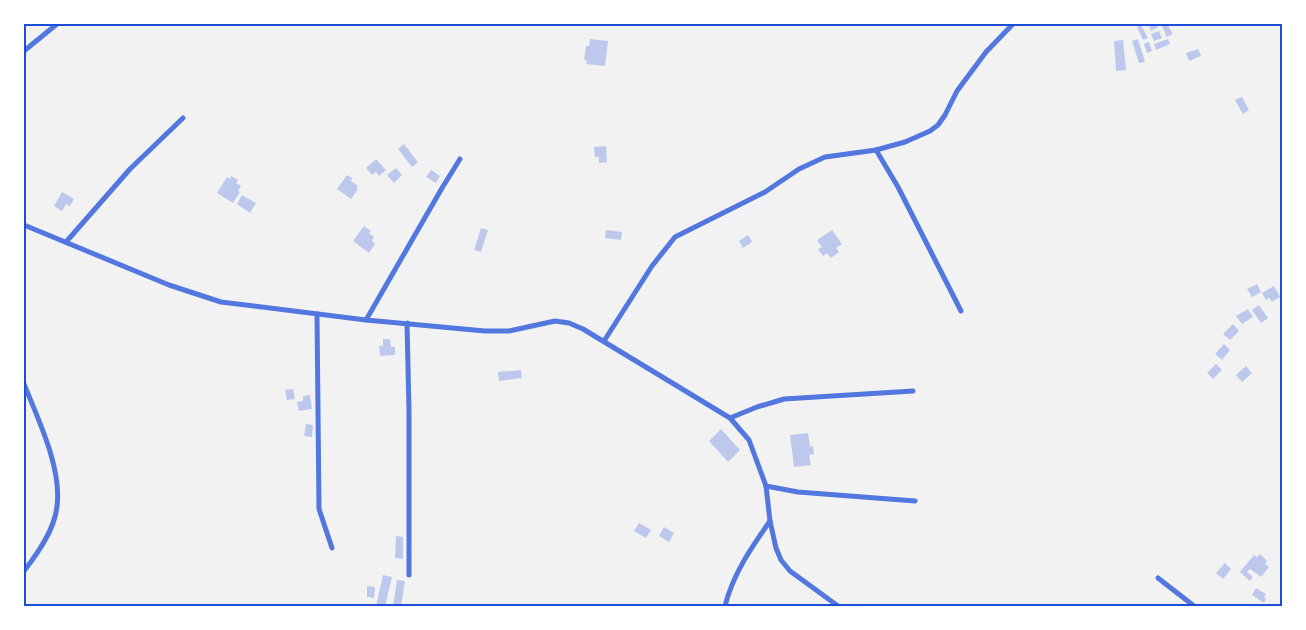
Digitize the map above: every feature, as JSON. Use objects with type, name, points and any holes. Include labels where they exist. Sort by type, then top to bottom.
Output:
[{"type":"street","points":[[24,51],[57,24]]},
{"type":"street","points":[[604,341],[652,266],[675,237],[765,192],[799,169],[825,157],[876,150],[905,142],[938,125],[946,115],[957,91],[974,68],[986,52],[1013,24]]},
{"type":"street","points":[[66,242],[130,169],[183,118]]},
{"type":"street","points":[[876,150],[898,187],[961,311]]},
{"type":"street","points":[[366,320],[460,159]]},
{"type":"street","points":[[24,225],[169,285],[221,302],[366,320],[485,331],[509,331],[555,321],[569,323],[604,341],[730,418],[749,440],[766,486],[770,521],[776,548],[781,560],[790,571],[838,606]]},
{"type":"street","points":[[316,314],[319,509],[332,548]]},
{"type":"street","points":[[407,324],[409,575]]},
{"type":"street","points":[[24,384],[45,437],[56,474],[58,506],[52,526],[24,571]]},
{"type":"street","points":[[730,418],[784,399],[914,391]]},
{"type":"street","points":[[766,486],[798,492],[916,501]]},
{"type":"street","points":[[725,606],[733,579],[750,548],[770,521]]},
{"type":"street","points":[[1158,578],[1194,606]]},
{"type":"building","points":[[1157,24],[1158,27],[1151,31],[1149,25]]},
{"type":"building","points":[[1167,24],[1173,34],[1167,37],[1162,26]]},
{"type":"building","points":[[1141,25],[1148,38],[1143,40],[1137,27]]},
{"type":"building","points":[[1159,31],[1162,38],[1154,41],[1151,34]]},
{"type":"building","points":[[590,39],[608,41],[605,66],[586,64],[587,60],[584,60],[586,46],[589,46]]},
{"type":"building","points":[[1138,39],[1145,62],[1139,63],[1132,41]]},
{"type":"building","points":[[1168,39],[1170,44],[1156,50],[1154,44]]},
{"type":"building","points":[[1123,40],[1126,70],[1116,71],[1114,41]]},
{"type":"building","points":[[1149,42],[1152,51],[1147,53],[1144,44]]},
{"type":"building","points":[[1198,49],[1201,56],[1189,61],[1186,53]]},
{"type":"building","points":[[1242,97],[1249,110],[1243,114],[1235,100]]},
{"type":"building","points":[[404,144],[418,162],[412,167],[398,149]]},
{"type":"building","points":[[606,146],[607,162],[599,163],[599,157],[595,157],[594,147]]},
{"type":"building","points":[[376,159],[386,170],[379,176],[376,172],[372,175],[366,168]]},
{"type":"building","points":[[396,168],[402,175],[394,183],[387,175]]},
{"type":"building","points":[[431,170],[440,176],[436,183],[426,177]]},
{"type":"building","points":[[347,175],[358,186],[351,199],[337,189]]},
{"type":"building","points":[[231,176],[238,180],[236,183],[241,186],[238,191],[240,192],[233,203],[217,193],[227,177],[230,179]]},
{"type":"building","points":[[62,192],[74,199],[70,206],[66,204],[62,211],[54,206]]},
{"type":"building","points":[[242,195],[256,203],[250,213],[237,204]]},
{"type":"building","points":[[364,226],[371,231],[369,233],[374,237],[372,241],[375,244],[369,253],[353,241]]},
{"type":"building","points":[[481,228],[488,230],[481,252],[474,250]]},
{"type":"building","points":[[606,230],[622,232],[621,240],[605,238]]},
{"type":"building","points":[[832,230],[842,244],[836,248],[839,252],[831,258],[827,253],[823,256],[818,249],[822,247],[817,240]]},
{"type":"building","points":[[748,235],[752,242],[743,248],[739,241]]},
{"type":"building","points":[[1257,284],[1261,292],[1252,297],[1247,289]]},
{"type":"building","points":[[1274,286],[1280,297],[1272,302],[1269,298],[1266,300],[1262,293]]},
{"type":"building","points":[[1259,305],[1268,318],[1261,323],[1252,310]]},
{"type":"building","points":[[1248,309],[1253,317],[1242,324],[1236,316]]},
{"type":"building","points":[[1233,324],[1239,331],[1230,340],[1223,334]]},
{"type":"building","points":[[383,339],[390,339],[391,347],[395,347],[395,355],[380,356],[379,346],[383,346]]},
{"type":"building","points":[[1224,344],[1230,350],[1222,360],[1215,354]]},
{"type":"building","points":[[1216,364],[1222,370],[1213,379],[1207,373]]},
{"type":"building","points":[[1246,366],[1252,373],[1242,382],[1236,375]]},
{"type":"building","points":[[521,370],[522,378],[499,381],[498,372]]},
{"type":"building","points":[[293,389],[295,399],[287,400],[285,390]]},
{"type":"building","points":[[310,395],[312,409],[299,411],[297,402],[303,401],[303,396]]},
{"type":"building","points":[[306,424],[313,425],[312,437],[304,436]]},
{"type":"building","points":[[721,429],[740,450],[728,462],[709,441]]},
{"type":"building","points":[[808,433],[810,447],[813,446],[814,454],[809,455],[811,465],[794,467],[790,435]]},
{"type":"building","points":[[639,523],[651,530],[646,538],[634,531]]},
{"type":"building","points":[[664,527],[674,533],[669,542],[659,536]]},
{"type":"building","points":[[396,536],[403,537],[403,559],[395,558]]},
{"type":"building","points":[[1260,554],[1267,561],[1265,564],[1269,567],[1261,577],[1250,569],[1247,572],[1253,577],[1250,581],[1240,572],[1254,555],[1257,557]]},
{"type":"building","points":[[1225,563],[1231,569],[1223,579],[1216,573]]},
{"type":"building","points":[[383,575],[392,577],[385,606],[376,606]]},
{"type":"building","points":[[397,580],[405,581],[401,606],[393,606]]},
{"type":"building","points":[[367,586],[375,587],[374,598],[367,597]]},
{"type":"building","points":[[1256,588],[1266,594],[1264,603],[1252,595]]}]
